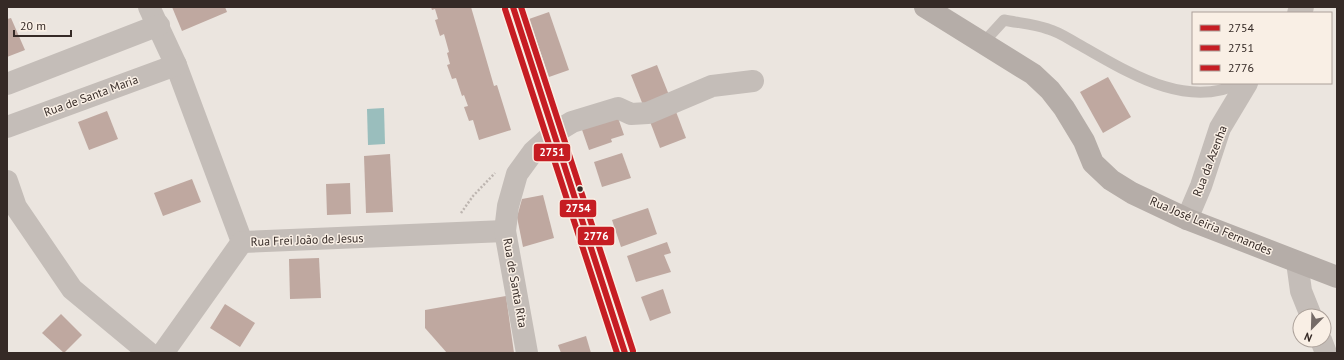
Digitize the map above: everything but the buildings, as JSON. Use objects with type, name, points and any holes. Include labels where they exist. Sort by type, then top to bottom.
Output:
[{"type":"main road","points":[[513,7],[625,353]]},
{"type":"main road","points":[[925,7],[984,43]]},
{"type":"main road","name":"Rua José Leiria Fernandes","points":[[984,43],[1033,74],[1050,90],[1064,108],[1084,141],[1093,162],[1111,180],[1132,192],[1187,218],[1337,277]]},
{"type":"street","name":"Rua Frei João de Jesus","points":[[154,16],[176,65],[242,242],[505,231]]},
{"type":"street","points":[[7,84],[154,16]]},
{"type":"street","name":"Rua de Santa Maria","points":[[7,127],[176,65]]},
{"type":"street","name":"Rua de Santa Rita","points":[[527,353],[505,231],[508,206],[517,174],[533,152],[554,133],[572,122],[618,108],[631,114],[648,112],[712,86],[753,81]]},
{"type":"street","name":"Rua da Azenha","points":[[1187,218],[1201,186],[1220,128],[1246,84]]},
{"type":"street","points":[[7,181],[16,207],[72,289],[149,353]]},
{"type":"street","points":[[163,353],[242,242]]},
{"type":"street","points":[[1297,262],[1301,291],[1308,308]]},
{"type":"lane","points":[[984,43],[1004,20],[1049,29],[1155,84],[1176,89],[1206,93],[1230,88],[1238,84]]},
{"type":"path","points":[[452,234],[453,222],[468,205],[473,196],[497,171]]},
{"type":"water","points":[[384,108],[385,144],[368,145],[367,109]]},
{"type":"transit line","name":"2754","points":[[513,7],[625,353]]},
{"type":"transit line","name":"2776","points":[[521,7],[633,351]]},
{"type":"transit line","name":"2751","points":[[505,9],[617,353]]}]
